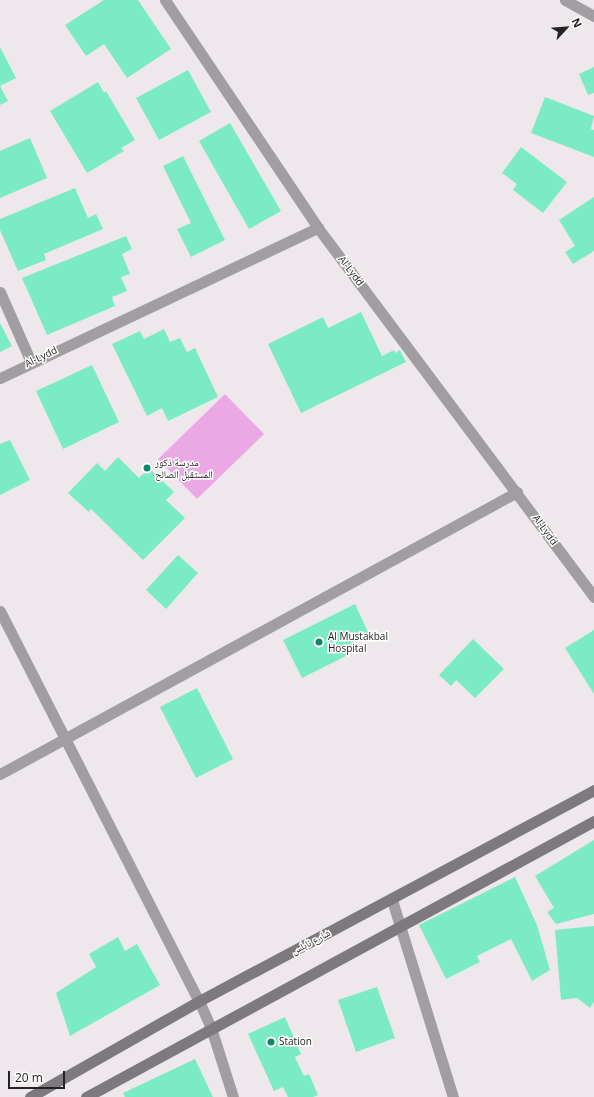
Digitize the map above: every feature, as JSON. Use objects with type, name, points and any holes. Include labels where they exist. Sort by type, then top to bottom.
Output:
[{"type":"main road","name":"شارع نابلس","points":[[30,1097],[199,1002],[392,900],[594,790]]},
{"type":"main road","points":[[86,1097],[594,821]]},
{"type":"street","points":[[165,0],[318,228]]},
{"type":"street","points":[[565,0],[594,16]]},
{"type":"street","name":"Al-Lydd","points":[[0,378],[31,362],[318,228],[517,492],[594,597]]},
{"type":"street","points":[[0,292],[31,362]]},
{"type":"street","points":[[0,774],[517,492]]},
{"type":"street","points":[[0,611],[199,1002],[211,1028],[234,1097]]},
{"type":"street","points":[[392,900],[402,926],[453,1097]]},
{"type":"shaded area","points":[[225,394],[264,434],[197,499],[158,459]]},
{"type":"building","points":[[104,0],[138,0],[171,49],[127,78],[104,44],[86,56],[65,25]]},
{"type":"building","points":[[0,47],[16,78],[0,86]]},
{"type":"building","points":[[594,67],[594,93],[588,95],[579,74]]},
{"type":"building","points":[[188,70],[211,112],[159,140],[136,98]]},
{"type":"building","points":[[98,82],[104,93],[106,91],[135,140],[121,148],[124,151],[87,173],[50,111]]},
{"type":"building","points":[[0,86],[8,101],[0,105]]},
{"type":"building","points":[[545,97],[594,116],[591,129],[594,130],[594,157],[531,133]]},
{"type":"building","points":[[230,123],[281,211],[249,229],[199,141]]},
{"type":"building","points":[[30,138],[47,178],[0,198],[0,151]]},
{"type":"building","points":[[521,147],[567,182],[543,213],[513,190],[517,184],[502,173]]},
{"type":"building","points":[[183,156],[225,240],[191,257],[177,229],[191,223],[163,166]]},
{"type":"building","points":[[75,188],[88,218],[96,214],[103,229],[44,254],[46,260],[18,271],[0,230],[0,219]]},
{"type":"building","points":[[594,197],[594,251],[573,264],[565,252],[575,246],[559,220]]},
{"type":"building","points":[[126,236],[132,249],[122,254],[130,274],[121,277],[127,291],[112,297],[115,306],[47,335],[22,278]]},
{"type":"building","points":[[361,312],[382,356],[394,350],[395,353],[400,350],[406,362],[301,413],[268,344],[323,317],[328,328]]},
{"type":"building","points":[[0,323],[12,346],[0,352]]},
{"type":"building","points":[[164,329],[170,342],[180,338],[187,352],[195,348],[218,397],[168,421],[162,408],[147,416],[112,344],[140,331],[144,339]]},
{"type":"building","points":[[92,365],[119,422],[63,449],[36,391]]},
{"type":"building","points":[[10,440],[30,480],[0,495],[0,444]]},
{"type":"building","points":[[118,457],[139,478],[149,468],[174,492],[166,500],[185,518],[143,560],[91,509],[89,512],[68,493],[97,463],[105,471]]},
{"type":"building","points":[[178,555],[198,573],[166,609],[146,590]]},
{"type":"building","name":"Al Mustakbal Hospital","points":[[355,604],[369,634],[350,644],[354,652],[302,678],[283,640]]},
{"type":"building","points":[[594,630],[594,694],[565,648]]},
{"type":"building","points":[[473,639],[504,669],[475,698],[456,680],[451,686],[439,675]]},
{"type":"building","points":[[197,688],[233,759],[196,778],[160,707]]},
{"type":"building","points":[[594,840],[594,914],[556,924],[547,912],[554,908],[535,876]]},
{"type":"building","points":[[515,877],[537,925],[550,970],[532,981],[511,939],[477,956],[480,962],[446,979],[419,925]]},
{"type":"building","points":[[594,926],[594,1002],[590,1008],[577,998],[561,1000],[555,930]]},
{"type":"building","points":[[118,937],[125,951],[137,944],[160,985],[70,1036],[56,993],[96,967],[89,954]]},
{"type":"building","points":[[377,987],[395,1038],[356,1052],[338,1000]]},
{"type":"building","points":[[285,1017],[301,1054],[295,1057],[304,1076],[309,1074],[318,1095],[313,1097],[288,1097],[283,1087],[274,1091],[248,1034]]},
{"type":"building","points":[[195,1059],[213,1097],[125,1097],[123,1093]]},
{"type":"place","name":"مدرسة ذكور المستقبل الصالح","points":[[147,468]]},
{"type":"place","name":"Al Mustakbal Hospital","points":[[319,642]]},
{"type":"place","name":"Station","points":[[271,1042]]}]
